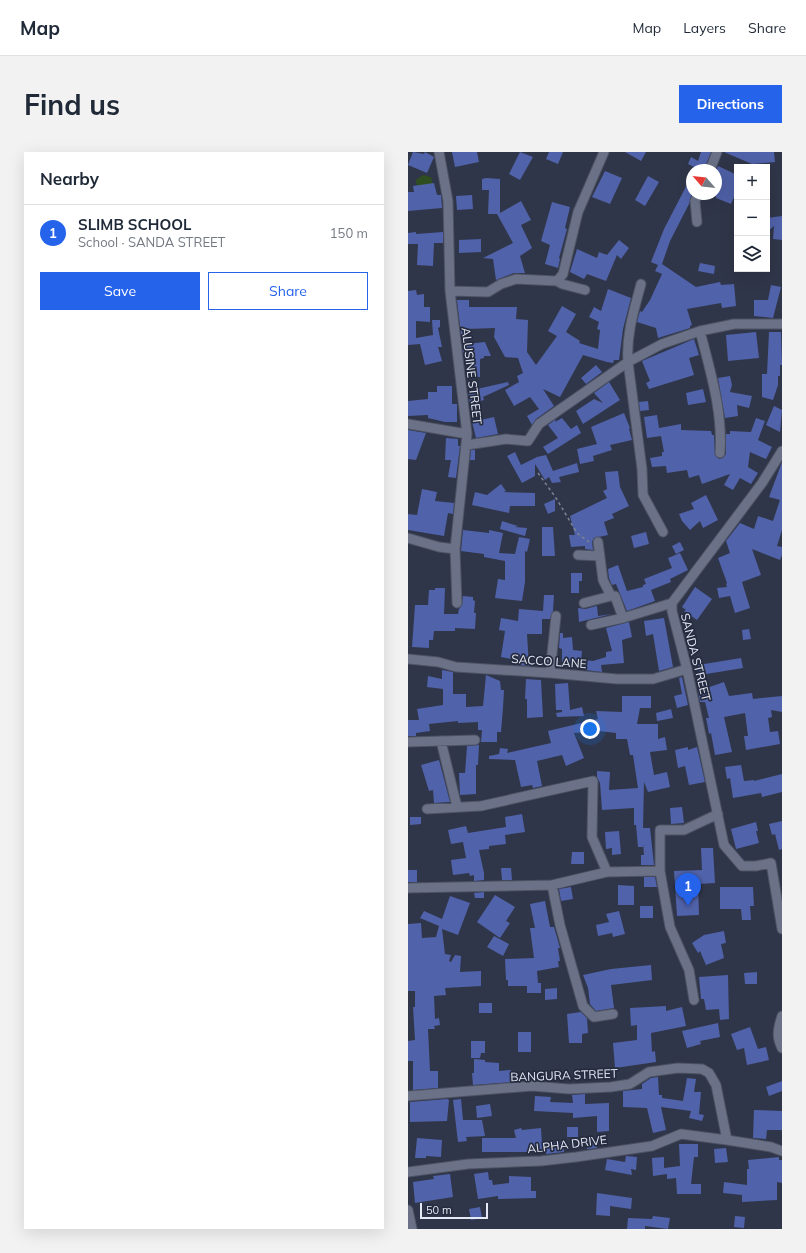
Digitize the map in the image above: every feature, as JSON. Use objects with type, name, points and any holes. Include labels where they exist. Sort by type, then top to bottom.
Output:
[{"type":"street","name":"ALUSINE STREET","points":[[439,152],[448,201],[450,291],[467,434],[455,549],[457,604]]},
{"type":"street","points":[[585,290],[562,284],[560,277],[578,212],[604,152]]},
{"type":"street","points":[[712,164],[717,152]]},
{"type":"street","points":[[695,200],[697,222]]},
{"type":"street","points":[[450,291],[488,292],[501,284],[516,279],[560,277]]},
{"type":"street","points":[[641,284],[632,317],[627,348],[628,362],[642,469],[643,495],[663,532]]},
{"type":"street","points":[[467,445],[506,439],[528,441],[540,424],[628,362],[662,344],[700,331],[734,324],[782,324]]},
{"type":"street","points":[[700,331],[713,380],[721,437],[720,453]]},
{"type":"street","points":[[408,424],[467,434]]},
{"type":"street","name":"SANDA STREET","points":[[782,451],[762,483],[672,604],[672,611],[688,669],[724,845],[742,866],[756,866],[771,863],[782,929]]},
{"type":"street","points":[[408,538],[439,548],[455,549]]},
{"type":"street","points":[[598,542],[603,580],[611,596]]},
{"type":"street","points":[[578,555],[600,556]]},
{"type":"street","points":[[584,603],[615,596],[623,618]]},
{"type":"street","points":[[592,625],[672,604]]},
{"type":"street","points":[[550,673],[556,616]]},
{"type":"street","name":"SACCO LANE","points":[[408,659],[438,662],[456,667],[617,679],[653,678],[688,669]]},
{"type":"street","points":[[408,742],[475,740]]},
{"type":"street","points":[[441,741],[457,807]]},
{"type":"street","points":[[427,809],[481,806],[591,776],[592,837],[607,872]]},
{"type":"street","points":[[694,1000],[689,970],[670,927],[660,871],[660,830],[684,830],[718,814]]},
{"type":"street","points":[[408,888],[552,885],[607,872],[660,871]]},
{"type":"street","points":[[552,885],[560,925],[583,1006],[594,1017],[613,1014]]},
{"type":"street","points":[[782,1016],[778,1029],[778,1041],[782,1048]]},
{"type":"street","name":"BANGURA STREET","points":[[408,1096],[532,1086],[569,1089],[611,1087],[630,1084],[649,1072],[678,1068],[702,1068],[709,1073],[716,1086],[727,1140]]},
{"type":"street","name":"ALPHA DRIVE","points":[[408,1172],[468,1164],[541,1161],[576,1157],[652,1146],[681,1134],[727,1140]]},
{"type":"street","points":[[727,1140],[771,1147],[782,1151]]},
{"type":"street","points":[[408,1210],[412,1229]]},
{"type":"path","points":[[538,473],[556,498],[577,533],[589,542],[598,542]]},
{"type":"green space","points":[[423,175],[431,177],[433,185],[417,187],[416,180]]},
{"type":"building","points":[[413,152],[424,154],[425,152],[434,157],[427,173],[408,165]]},
{"type":"building","points":[[452,152],[477,152],[479,162],[455,167]]},
{"type":"building","points":[[520,152],[533,157],[520,180],[509,174]]},
{"type":"building","points":[[549,152],[563,152],[558,164],[546,159]]},
{"type":"building","points":[[625,152],[646,152],[641,161]]},
{"type":"building","points":[[701,152],[711,152],[706,164],[688,164],[691,157],[698,161]]},
{"type":"building","points":[[724,152],[774,152],[775,162],[752,164]]},
{"type":"building","points":[[722,168],[734,174],[734,197],[731,204],[721,200]]},
{"type":"building","points":[[605,171],[622,178],[610,204],[592,197]]},
{"type":"building","points":[[648,176],[659,182],[645,206],[635,200]]},
{"type":"building","points":[[482,179],[500,179],[500,213],[521,201],[531,220],[521,225],[532,248],[520,256],[525,273],[514,273],[496,280],[493,259],[483,258],[513,243],[497,214],[488,214],[489,190],[482,190]]},
{"type":"building","points":[[434,183],[437,195],[441,195],[442,208],[408,211],[408,192],[414,192],[413,186]]},
{"type":"building","points":[[686,187],[686,200],[690,200],[689,204],[670,241],[662,264],[696,287],[720,282],[721,285],[734,284],[736,306],[722,308],[721,303],[687,309],[692,325],[690,328],[658,338],[656,328],[637,322],[640,311],[642,312],[650,300],[662,274],[655,271],[658,265],[651,262],[664,229]]},
{"type":"building","points":[[472,195],[473,209],[457,210],[456,196]]},
{"type":"building","points":[[552,202],[570,207],[565,228],[567,229],[559,258],[558,268],[545,264],[550,245],[541,241]]},
{"type":"building","points":[[782,216],[782,240],[773,239],[774,226],[770,229],[770,218]]},
{"type":"building","points":[[416,232],[416,234],[443,232],[443,243],[434,243],[433,266],[417,265],[418,244],[408,244],[408,233]]},
{"type":"building","points":[[481,239],[481,252],[459,253],[459,240]]},
{"type":"building","points":[[619,240],[629,248],[621,259],[617,255],[606,281],[587,274],[584,279],[570,272],[577,249],[597,258],[599,252],[607,255]]},
{"type":"building","points":[[700,263],[715,266],[714,274],[698,271]]},
{"type":"building","points":[[771,285],[781,287],[773,318],[754,316],[754,300],[768,300]]},
{"type":"building","points":[[608,289],[631,298],[623,329],[619,360],[614,360],[613,363],[583,355],[560,397],[543,389],[554,406],[536,419],[532,425],[527,416],[539,409],[530,397],[514,406],[505,390],[519,382],[517,376],[523,373],[518,358],[505,357],[494,337],[495,328],[466,329],[466,344],[485,342],[491,356],[484,356],[484,358],[480,359],[480,377],[469,377],[469,360],[464,360],[457,300],[469,300],[469,307],[517,307],[516,319],[528,320],[527,352],[536,365],[557,336],[548,331],[562,306],[576,314],[566,332],[580,341],[579,343],[598,349],[600,330],[597,329],[599,322],[589,317],[594,307],[601,311]]},
{"type":"building","points":[[416,290],[417,295],[424,294],[424,307],[430,307],[430,322],[416,321],[416,338],[433,335],[432,320],[440,320],[440,327],[438,328],[442,347],[438,347],[442,361],[425,365],[420,344],[408,345],[408,291]]},
{"type":"building","points":[[756,332],[759,358],[728,361],[726,335]]},
{"type":"building","points":[[769,332],[781,332],[782,365],[780,365],[780,376],[778,376],[778,385],[773,400],[762,397],[762,374],[767,374]]},
{"type":"building","points":[[694,339],[699,355],[689,358],[694,375],[649,389],[646,383],[650,381],[642,361]]},
{"type":"building","points":[[596,365],[602,372],[586,384],[581,378]]},
{"type":"building","points":[[730,376],[732,385],[730,392],[752,396],[749,408],[737,405],[738,416],[725,418],[718,378]]},
{"type":"building","points":[[508,382],[509,385],[483,397],[484,400],[470,404],[468,391]]},
{"type":"building","points":[[609,382],[620,400],[583,424],[576,411],[594,399],[603,403],[594,393]]},
{"type":"building","points":[[437,386],[452,386],[452,404],[457,404],[457,422],[445,422],[428,418],[428,415],[408,416],[408,401],[428,399],[428,392],[437,392]]},
{"type":"building","points":[[703,389],[706,402],[688,405],[686,393]]},
{"type":"building","points":[[648,401],[649,410],[640,411],[639,402]]},
{"type":"building","points":[[774,406],[782,410],[780,432],[766,425]]},
{"type":"building","points":[[624,413],[630,428],[632,440],[610,445],[612,450],[593,456],[594,461],[580,464],[577,449],[597,444],[591,427]]},
{"type":"building","points":[[657,415],[659,428],[681,424],[681,430],[711,431],[712,435],[714,435],[715,455],[719,459],[723,458],[726,454],[726,434],[730,434],[730,431],[751,432],[756,418],[765,421],[758,440],[772,447],[766,459],[750,452],[748,467],[758,473],[751,484],[740,478],[733,490],[724,485],[730,474],[702,484],[699,475],[689,478],[687,470],[667,473],[666,466],[652,467],[650,458],[662,456],[662,452],[664,452],[661,436],[647,438],[644,417]]},
{"type":"building","points":[[494,417],[498,434],[476,438],[472,422]]},
{"type":"building","points":[[562,418],[571,429],[577,425],[581,433],[548,454],[543,447],[558,438],[548,425],[556,419],[555,422]]},
{"type":"building","points":[[408,430],[426,433],[416,460],[408,459]]},
{"type":"building","points":[[446,438],[458,439],[458,446],[460,446],[456,478],[448,477],[451,460],[445,460]]},
{"type":"building","points":[[471,450],[475,450],[475,460],[470,460]]},
{"type":"building","points":[[515,452],[521,465],[537,457],[546,455],[553,471],[577,463],[579,472],[559,477],[561,482],[552,483],[549,477],[545,480],[535,464],[535,476],[522,483],[507,456]]},
{"type":"building","points":[[782,462],[782,530],[777,546],[782,547],[782,555],[780,560],[752,549],[761,575],[742,582],[750,608],[735,613],[730,596],[719,598],[717,588],[727,587],[727,583],[718,558],[730,553],[726,541],[740,523],[754,529],[758,516],[773,521],[780,500],[769,497]]},
{"type":"building","points":[[618,471],[620,487],[629,506],[612,514],[614,518],[604,522],[608,535],[594,538],[592,542],[593,550],[585,549],[585,546],[571,547],[569,535],[575,535],[570,516],[607,498],[603,491],[607,489],[605,472]]},
{"type":"building","points":[[501,484],[506,491],[503,492],[535,493],[535,506],[510,506],[509,513],[472,505],[475,492],[487,495]]},
{"type":"building","points":[[422,489],[437,492],[435,501],[454,503],[453,514],[448,513],[444,536],[408,530],[408,514],[417,515]]},
{"type":"building","points":[[706,495],[718,520],[703,528],[700,521],[690,530],[682,521],[679,514],[694,509],[691,503]]},
{"type":"building","points":[[555,499],[555,511],[548,514],[544,504]]},
{"type":"building","points":[[502,521],[518,526],[515,527],[527,528],[525,536],[500,529]]},
{"type":"building","points":[[542,527],[553,527],[555,556],[542,556]]},
{"type":"building","points":[[463,530],[489,533],[489,530],[503,533],[499,553],[515,554],[519,537],[530,539],[527,552],[525,551],[525,582],[522,601],[495,598],[498,579],[505,580],[505,561],[484,557],[484,554],[461,551]]},
{"type":"building","points":[[646,532],[649,544],[634,548],[631,536]]},
{"type":"building","points":[[680,542],[684,550],[676,554],[672,546]]},
{"type":"building","points":[[680,553],[688,570],[670,579],[671,582],[651,590],[655,601],[627,611],[616,584],[612,585],[609,578],[608,569],[618,565],[627,591],[643,587],[643,585],[646,584],[644,579],[672,568],[668,558]]},
{"type":"building","points":[[571,573],[582,573],[582,581],[579,581],[579,593],[571,593]]},
{"type":"building","points":[[695,587],[712,599],[697,620],[684,611],[686,610],[682,607]]},
{"type":"building","points":[[435,588],[445,588],[444,614],[458,614],[462,605],[463,596],[473,597],[473,600],[475,601],[474,613],[476,613],[475,629],[455,628],[455,631],[434,631],[433,640],[429,640],[429,648],[412,647],[415,605],[428,605],[429,590],[435,590]]},
{"type":"building","points":[[544,595],[554,595],[553,611],[550,619],[542,619],[542,634],[527,634],[529,666],[517,665],[517,660],[501,657],[505,631],[499,630],[501,618],[518,621],[519,609],[543,611]]},
{"type":"building","points":[[597,606],[598,616],[612,614],[579,622],[578,608],[585,609]]},
{"type":"building","points":[[664,618],[673,667],[659,671],[653,634],[646,636],[644,621]]},
{"type":"building","points":[[629,622],[632,637],[622,640],[624,663],[601,665],[602,672],[585,670],[584,660],[593,661],[606,657],[606,652],[612,651],[606,628]]},
{"type":"building","points":[[749,629],[751,639],[743,640],[742,630]]},
{"type":"building","points":[[560,633],[563,633],[563,638],[572,637],[573,650],[582,651],[581,662],[562,662],[562,649],[559,648]]},
{"type":"building","points":[[741,658],[743,668],[700,675],[698,665]]},
{"type":"building","points":[[442,670],[453,672],[453,694],[466,694],[466,707],[483,706],[486,675],[500,681],[501,690],[504,690],[501,732],[497,732],[497,742],[481,742],[482,730],[478,730],[478,722],[458,723],[458,721],[429,724],[430,731],[416,733],[416,736],[408,736],[408,720],[419,720],[417,709],[443,705],[443,689],[427,687],[428,676],[442,679]]},
{"type":"building","points":[[682,677],[688,705],[677,708],[674,696],[682,694],[679,678]]},
{"type":"building","points":[[526,679],[541,680],[543,717],[527,718],[527,699],[525,699]]},
{"type":"building","points":[[724,682],[729,696],[752,693],[753,699],[782,696],[782,712],[771,710],[772,717],[768,718],[770,732],[778,731],[780,744],[746,750],[744,736],[748,736],[745,713],[724,717],[732,752],[715,755],[711,733],[709,734],[706,718],[709,718],[705,702],[700,702],[698,691]]},
{"type":"building","points":[[568,683],[570,710],[582,707],[584,716],[557,717],[556,713],[562,712],[562,710],[556,710],[555,684]]},
{"type":"building","points":[[622,696],[651,696],[651,708],[640,708],[637,724],[658,724],[658,739],[665,737],[667,750],[650,752],[654,775],[667,772],[670,787],[648,792],[644,782],[643,828],[650,828],[654,865],[641,865],[641,855],[644,855],[643,843],[643,847],[638,847],[636,825],[634,825],[634,808],[602,810],[600,783],[597,777],[597,771],[610,772],[609,790],[638,788],[633,755],[630,755],[627,739],[616,739],[616,733],[590,730],[590,732],[574,733],[584,758],[566,766],[562,755],[537,761],[542,786],[533,788],[532,785],[521,787],[515,760],[489,759],[489,756],[499,754],[500,748],[508,749],[507,753],[551,743],[548,731],[598,719],[596,711],[622,712]]},
{"type":"building","points":[[671,709],[673,718],[657,721],[656,713]]},
{"type":"building","points":[[479,745],[478,765],[476,765],[476,794],[460,795],[459,773],[465,773],[467,746]]},
{"type":"building","points":[[688,747],[688,750],[697,747],[705,782],[689,785],[685,766],[678,768],[675,750]]},
{"type":"building","points":[[439,760],[450,802],[434,803],[433,790],[429,791],[421,765]]},
{"type":"building","points":[[741,765],[744,781],[754,781],[782,774],[782,792],[762,797],[761,793],[733,798],[730,778],[727,779],[725,767]]},
{"type":"building","points":[[682,807],[684,823],[671,824],[670,808]]},
{"type":"building","points":[[522,814],[525,832],[505,835],[506,844],[489,846],[489,849],[479,850],[484,880],[474,881],[474,875],[470,876],[469,873],[453,875],[451,860],[466,858],[463,842],[451,844],[448,830],[466,826],[468,833],[506,827],[505,817]]},
{"type":"building","points":[[410,817],[421,817],[421,824],[410,825]]},
{"type":"building","points":[[782,821],[782,849],[779,850],[775,834],[772,835],[769,824]]},
{"type":"building","points":[[756,822],[758,831],[756,831],[759,843],[736,849],[731,829]]},
{"type":"building","points":[[619,831],[621,854],[612,855],[612,848],[606,849],[605,832]]},
{"type":"building","points":[[701,848],[713,848],[715,883],[698,884],[699,915],[677,916],[674,871],[702,870]]},
{"type":"building","points":[[572,852],[584,852],[584,864],[571,864]]},
{"type":"building","points":[[501,868],[511,868],[512,880],[502,880]]},
{"type":"building","points":[[408,870],[417,870],[417,882],[408,882]]},
{"type":"building","points":[[644,877],[655,877],[657,887],[644,887]]},
{"type":"building","points":[[618,885],[634,886],[634,905],[618,905]]},
{"type":"building","points":[[571,887],[573,899],[561,901],[559,889]]},
{"type":"building","points":[[720,887],[753,887],[754,906],[750,906],[751,920],[742,920],[741,909],[720,909]]},
{"type":"building","points":[[484,892],[484,898],[475,898],[474,893]]},
{"type":"building","points":[[495,895],[515,907],[506,921],[510,923],[500,938],[477,922]]},
{"type":"building","points":[[450,896],[470,903],[458,935],[442,929],[445,954],[451,955],[449,961],[451,962],[455,955],[461,956],[460,972],[481,971],[481,986],[445,988],[446,995],[434,996],[435,1019],[439,1018],[440,1025],[434,1026],[435,1029],[428,1029],[430,1071],[438,1071],[438,1088],[413,1090],[413,1061],[408,1061],[408,1041],[415,1040],[413,1007],[415,1007],[415,991],[408,991],[408,924],[421,923],[422,938],[436,937],[439,926],[420,918],[424,911],[442,919]]},
{"type":"building","points":[[545,901],[550,927],[554,927],[560,948],[558,948],[560,961],[558,961],[559,967],[537,971],[538,983],[541,983],[541,993],[527,993],[527,986],[508,986],[508,980],[506,980],[505,959],[534,958],[530,928],[535,928],[530,904]]},
{"type":"building","points":[[640,906],[653,906],[653,918],[640,918]]},
{"type":"building","points":[[619,911],[625,934],[613,937],[612,933],[598,936],[596,925],[609,922],[606,914]]},
{"type":"building","points":[[724,931],[726,943],[721,944],[724,958],[706,965],[700,951],[698,953],[692,943],[704,935]]},
{"type":"building","points":[[494,936],[509,944],[503,956],[487,947]]},
{"type":"building","points":[[651,965],[652,980],[611,985],[614,1008],[596,1011],[590,1004],[588,988],[583,975],[611,969]]},
{"type":"building","points":[[757,972],[757,984],[745,984],[744,973]]},
{"type":"building","points":[[728,975],[729,1019],[720,1020],[719,1009],[706,1010],[704,999],[701,999],[699,977]]},
{"type":"building","points":[[557,988],[557,999],[545,1000],[545,989]]},
{"type":"building","points":[[479,1003],[492,1003],[492,1013],[479,1013]]},
{"type":"building","points":[[666,1006],[666,1011],[682,1007],[686,1026],[651,1033],[652,1052],[655,1051],[656,1062],[615,1068],[613,1043],[637,1040],[637,1025],[631,1026],[630,1008]]},
{"type":"building","points":[[581,1012],[587,1018],[588,1033],[582,1034],[582,1043],[569,1043],[567,1014]]},
{"type":"building","points":[[718,1023],[720,1037],[700,1041],[701,1044],[687,1048],[682,1031]]},
{"type":"building","points":[[750,1027],[758,1049],[766,1047],[769,1060],[747,1065],[744,1048],[737,1050],[731,1034]]},
{"type":"building","points":[[518,1032],[531,1032],[531,1052],[518,1052]]},
{"type":"building","points":[[471,1041],[485,1041],[485,1053],[481,1053],[480,1058],[471,1058]]},
{"type":"building","points":[[474,1059],[485,1060],[485,1062],[499,1063],[499,1071],[511,1070],[512,1082],[473,1085],[472,1073],[474,1073]]},
{"type":"building","points":[[658,1077],[659,1095],[662,1095],[662,1098],[683,1101],[687,1078],[696,1079],[694,1092],[701,1092],[699,1114],[704,1115],[702,1121],[689,1118],[691,1111],[661,1107],[666,1130],[653,1133],[647,1108],[623,1107],[623,1091],[642,1089],[642,1084],[651,1078]]},
{"type":"building","points":[[782,1081],[782,1091],[769,1096],[766,1087]]},
{"type":"building","points":[[585,1094],[585,1104],[609,1103],[609,1131],[597,1132],[597,1116],[573,1118],[573,1113],[534,1111],[535,1096],[551,1097],[550,1102],[573,1103],[572,1095]]},
{"type":"building","points":[[461,1099],[463,1120],[482,1120],[485,1136],[466,1137],[467,1141],[458,1142],[453,1100]]},
{"type":"building","points":[[449,1100],[447,1121],[410,1122],[410,1102]]},
{"type":"building","points":[[490,1104],[492,1116],[477,1118],[476,1106]]},
{"type":"building","points":[[754,1110],[782,1111],[782,1130],[767,1130],[766,1139],[753,1138]]},
{"type":"building","points":[[567,1127],[578,1127],[578,1137],[567,1137]]},
{"type":"building","points":[[521,1128],[522,1130],[541,1128],[542,1144],[563,1142],[564,1152],[546,1154],[546,1151],[482,1152],[482,1138],[516,1138],[514,1130]]},
{"type":"building","points":[[417,1138],[442,1140],[441,1157],[426,1156],[426,1158],[415,1158]]},
{"type":"building","points":[[587,1139],[597,1139],[597,1148],[587,1149]]},
{"type":"building","points":[[679,1144],[698,1144],[698,1157],[694,1157],[691,1184],[701,1184],[701,1194],[677,1194],[676,1178],[667,1179],[667,1174],[653,1176],[652,1158],[664,1157],[664,1168],[680,1166]]},
{"type":"building","points":[[726,1148],[728,1162],[715,1163],[714,1149]]},
{"type":"building","points":[[626,1156],[637,1157],[636,1170],[631,1169],[632,1175],[605,1170],[607,1159],[625,1162]]},
{"type":"building","points":[[779,1157],[779,1160],[782,1160],[782,1183],[777,1182],[777,1200],[742,1202],[742,1195],[723,1193],[724,1182],[747,1185],[747,1169],[749,1169],[748,1160]]},
{"type":"building","points":[[488,1172],[489,1180],[492,1180],[493,1185],[509,1183],[509,1176],[531,1177],[531,1191],[536,1191],[536,1198],[498,1199],[498,1196],[478,1199],[474,1174]]},
{"type":"building","points":[[450,1174],[453,1197],[415,1203],[413,1182],[434,1179],[433,1176]]},
{"type":"building","points":[[597,1193],[632,1198],[631,1209],[610,1206],[610,1216],[596,1215]]},
{"type":"building","points":[[480,1207],[482,1218],[471,1220],[469,1209]]},
{"type":"building","points":[[653,1216],[670,1218],[668,1229],[645,1226],[645,1229],[627,1229],[628,1218],[652,1219]]},
{"type":"building","points":[[735,1216],[745,1217],[744,1228],[734,1227]]},
{"type":"place","name":"SLIMB SCHOOL","points":[[688,906]]}]
